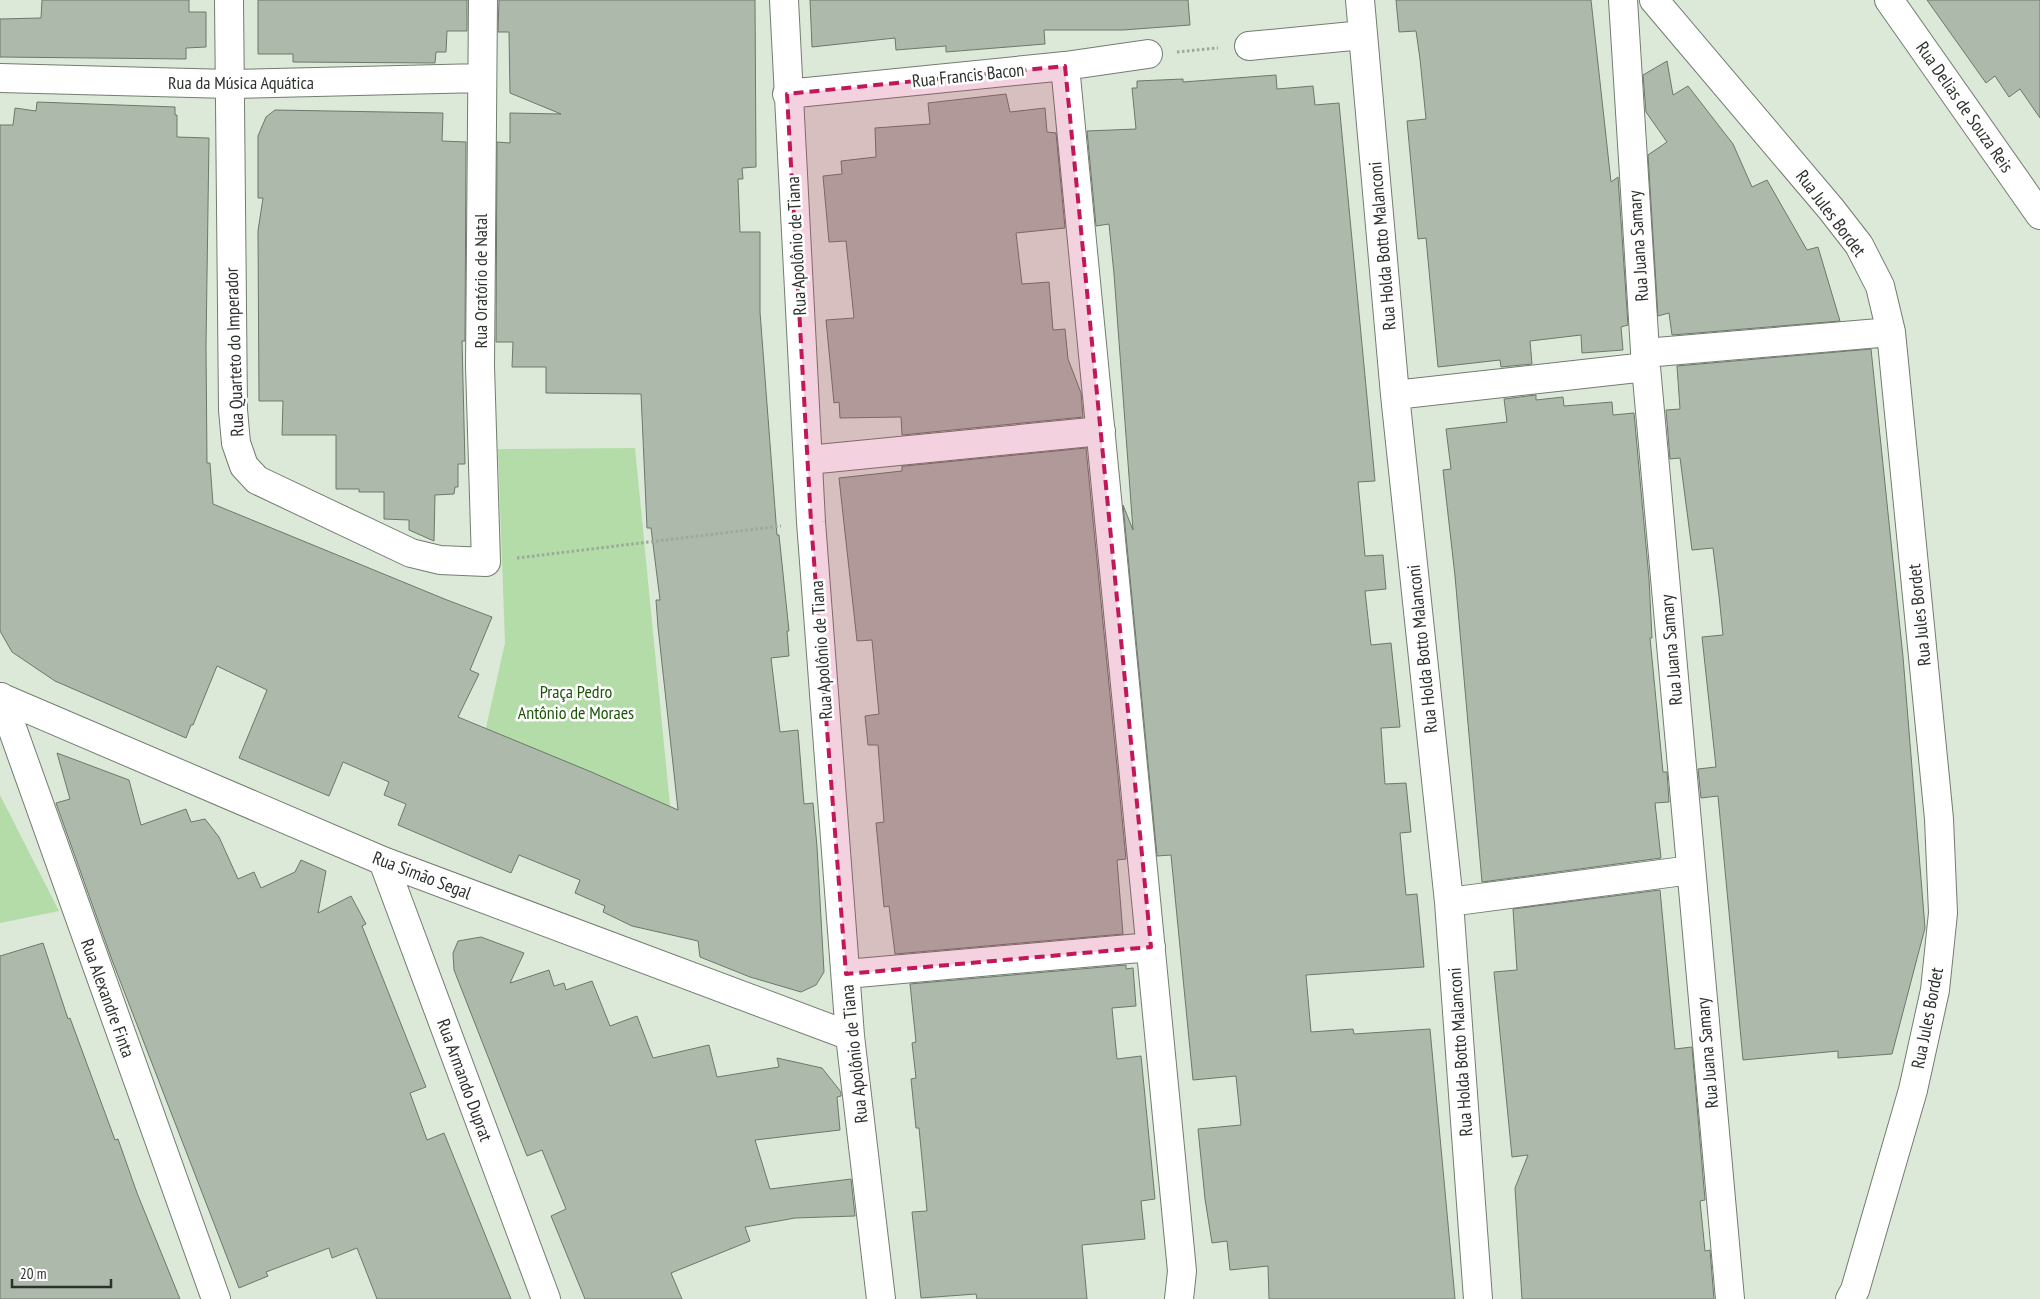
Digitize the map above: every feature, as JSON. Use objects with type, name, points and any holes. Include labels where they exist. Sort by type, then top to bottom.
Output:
[{"type":"street","name":"Rua Quarteto do Imperador","points":[[229,0],[233,410],[236,443],[244,466],[257,480],[411,553],[440,560],[486,562]]},
{"type":"street","name":"Rua Oratório de Natal","points":[[483,0],[480,366],[486,562]]},
{"type":"street","name":"Rua Apolônio de Tiana","points":[[784,0],[811,522],[850,1036],[881,1299]]},
{"type":"street","name":"Rua Holda Botto Malanconi","points":[[1360,0],[1395,395],[1449,902],[1478,1299]]},
{"type":"street","name":"Rua Juana Samary","points":[[1623,0],[1646,360],[1730,1299]]},
{"type":"street","name":"Rua Jules Bordet","points":[[1654,0],[1825,201],[1859,245],[1880,286],[1891,332],[1940,819],[1943,913],[1935,990],[1914,1090],[1855,1290],[1850,1299]]},
{"type":"street","name":"Rua Delias de Souza Reis","points":[[1889,0],[2040,215]]},
{"type":"street","points":[[1249,46],[1363,35]]},
{"type":"street","name":"Rua Francis Bacon","points":[[788,94],[1065,66],[1148,54]]},
{"type":"street","points":[[1065,66],[1182,1271],[1179,1299]]},
{"type":"street","name":"Rua da Música Aquática","points":[[0,78],[230,84],[482,78]]},
{"type":"street","points":[[1395,395],[1646,360],[1891,332]]},
{"type":"street","points":[[808,460],[1101,432]]},
{"type":"street","name":"Rua Simão Segal","points":[[0,697],[383,861],[850,1036]]},
{"type":"street","name":"Rua Alexandre Finta","points":[[0,697],[216,1299]]},
{"type":"street","name":"Rua Armando Duprat","points":[[383,861],[546,1299]]},
{"type":"street","points":[[1449,902],[1691,870]]},
{"type":"street","points":[[846,974],[1151,947]]},
{"type":"path","points":[[1148,54],[1249,46]]},
{"type":"path","points":[[486,562],[811,522]]},
{"type":"highlighted area","points":[[1065,66],[1151,947],[846,974],[811,522],[787,94]]},
{"type":"green space","name":"Praça Pedro Antônio de Moraes","points":[[635,448],[673,836],[481,750],[505,643],[498,449]]},
{"type":"green space","points":[[0,795],[59,911],[0,923]]},
{"type":"building","points":[[42,0],[189,0],[189,12],[206,12],[206,47],[186,48],[186,59],[0,57],[0,19],[41,18]]},
{"type":"building","points":[[258,0],[467,0],[467,31],[447,31],[446,52],[436,52],[435,63],[293,62],[293,54],[258,54]]},
{"type":"building","points":[[499,0],[755,0],[756,167],[742,168],[743,179],[738,179],[740,232],[760,232],[760,312],[777,535],[779,535],[789,631],[787,631],[789,656],[771,658],[780,732],[798,730],[804,804],[813,803],[817,847],[824,972],[816,985],[801,992],[750,977],[700,957],[698,941],[632,926],[603,912],[605,906],[575,893],[580,880],[519,855],[511,873],[398,825],[406,804],[384,795],[389,782],[343,762],[329,796],[239,758],[267,690],[217,666],[186,738],[55,681],[12,652],[0,631],[0,125],[13,125],[15,108],[36,111],[37,102],[175,107],[177,137],[209,138],[206,346],[207,463],[210,463],[213,504],[492,617],[470,670],[479,674],[458,717],[678,810],[658,627],[656,600],[660,600],[651,528],[647,528],[641,394],[546,393],[546,367],[512,367],[513,342],[496,342],[497,142],[510,143],[510,113],[561,114],[510,93],[509,32],[498,32]]},
{"type":"building","points":[[810,0],[1188,0],[1190,25],[1123,30],[1044,30],[1045,44],[946,52],[946,46],[896,50],[895,38],[812,47]]},
{"type":"building","points":[[1396,0],[1591,0],[1611,182],[1618,177],[1628,325],[1621,327],[1623,350],[1582,353],[1581,335],[1530,341],[1532,364],[1501,367],[1500,360],[1438,367],[1426,238],[1418,239],[1407,121],[1426,119],[1420,59],[1416,31],[1399,32]]},
{"type":"building","points":[[1927,0],[2040,0],[2040,118],[2020,89],[2009,97],[1995,76],[1986,83]]},
{"type":"building","points":[[1667,61],[1673,95],[1688,86],[1733,144],[1752,187],[1767,180],[1807,250],[1818,247],[1840,321],[1672,335],[1669,313],[1658,316],[1648,155],[1667,142],[1646,112],[1643,75]]},
{"type":"building","points":[[1276,75],[1277,89],[1313,86],[1315,105],[1339,103],[1375,481],[1358,482],[1365,556],[1383,555],[1386,589],[1365,591],[1371,645],[1391,643],[1400,727],[1381,728],[1385,784],[1406,783],[1411,832],[1400,833],[1406,895],[1417,894],[1424,967],[1306,975],[1311,1032],[1353,1029],[1354,1034],[1430,1029],[1455,1299],[1269,1299],[1268,1266],[1230,1270],[1227,1241],[1212,1243],[1205,1199],[1198,1129],[1241,1125],[1236,1076],[1193,1080],[1171,855],[1157,856],[1123,505],[1133,530],[1114,274],[1109,224],[1096,226],[1087,131],[1136,129],[1132,88],[1137,88],[1137,81],[1183,79],[1183,82]]},
{"type":"building","points":[[1006,94],[1010,112],[1045,108],[1047,132],[1056,133],[1065,228],[1016,233],[1022,284],[1049,282],[1053,330],[1065,329],[1068,359],[1081,393],[1083,417],[902,435],[901,417],[840,418],[839,402],[834,403],[826,320],[854,318],[846,241],[829,242],[823,176],[842,174],[841,161],[876,157],[875,128],[930,124],[928,103]]},
{"type":"building","points":[[275,110],[443,113],[442,141],[466,142],[465,341],[462,341],[465,464],[458,464],[458,487],[455,487],[454,494],[435,495],[434,541],[409,530],[409,520],[384,519],[384,492],[359,492],[359,489],[336,489],[336,435],[282,435],[283,401],[259,401],[258,231],[263,198],[258,198],[258,136],[266,117]]},
{"type":"building","points":[[1871,349],[1903,657],[1925,928],[1892,1054],[1838,1058],[1838,1051],[1743,1060],[1718,796],[1701,798],[1698,769],[1716,767],[1702,637],[1723,635],[1719,596],[1713,548],[1692,550],[1680,458],[1670,459],[1666,410],[1680,409],[1677,366]]},
{"type":"building","points":[[1536,395],[1536,400],[1563,397],[1564,406],[1612,402],[1613,415],[1634,413],[1649,579],[1652,638],[1650,638],[1663,772],[1667,772],[1669,802],[1655,803],[1661,858],[1482,882],[1455,576],[1443,470],[1451,469],[1446,429],[1507,422],[1504,399]]},
{"type":"building","points":[[1086,448],[1126,859],[1117,860],[1123,934],[895,954],[889,906],[884,907],[876,823],[884,822],[878,745],[868,745],[865,716],[879,714],[872,640],[857,641],[839,478],[902,471],[902,466]]},
{"type":"building","points":[[57,753],[129,780],[141,825],[186,809],[191,822],[205,819],[219,837],[238,879],[254,872],[261,888],[295,872],[301,860],[326,871],[318,913],[351,896],[366,924],[362,926],[426,1087],[410,1093],[427,1140],[444,1133],[511,1299],[377,1299],[357,1248],[332,1258],[329,1248],[266,1272],[268,1276],[239,1288],[112,960],[56,803],[70,799]]},
{"type":"building","points":[[1660,890],[1675,1049],[1692,1047],[1705,1200],[1700,1201],[1705,1251],[1710,1250],[1714,1299],[1522,1299],[1515,1188],[1528,1155],[1512,1157],[1494,972],[1517,970],[1513,909]]},
{"type":"building","points":[[481,937],[524,953],[510,983],[549,970],[554,986],[564,983],[566,990],[592,981],[610,1026],[637,1016],[653,1058],[709,1045],[717,1077],[779,1067],[777,1058],[822,1068],[841,1092],[841,1096],[837,1097],[840,1130],[755,1140],[770,1189],[851,1179],[855,1216],[795,1218],[745,1227],[750,1241],[671,1273],[682,1299],[585,1299],[551,1216],[566,1209],[542,1150],[527,1156],[454,970],[453,953],[458,941]]},
{"type":"building","points":[[43,943],[68,1019],[70,1018],[115,1140],[118,1139],[137,1193],[180,1299],[0,1299],[0,956]]},
{"type":"building","points":[[1126,965],[1126,969],[1133,968],[1136,1006],[1112,1008],[1117,1059],[1141,1056],[1155,1199],[1141,1201],[1145,1239],[1082,1245],[1087,1299],[977,1299],[976,1294],[921,1298],[912,1212],[927,1211],[919,1128],[916,1128],[911,1079],[916,1078],[912,1043],[916,1042],[910,984]]}]
